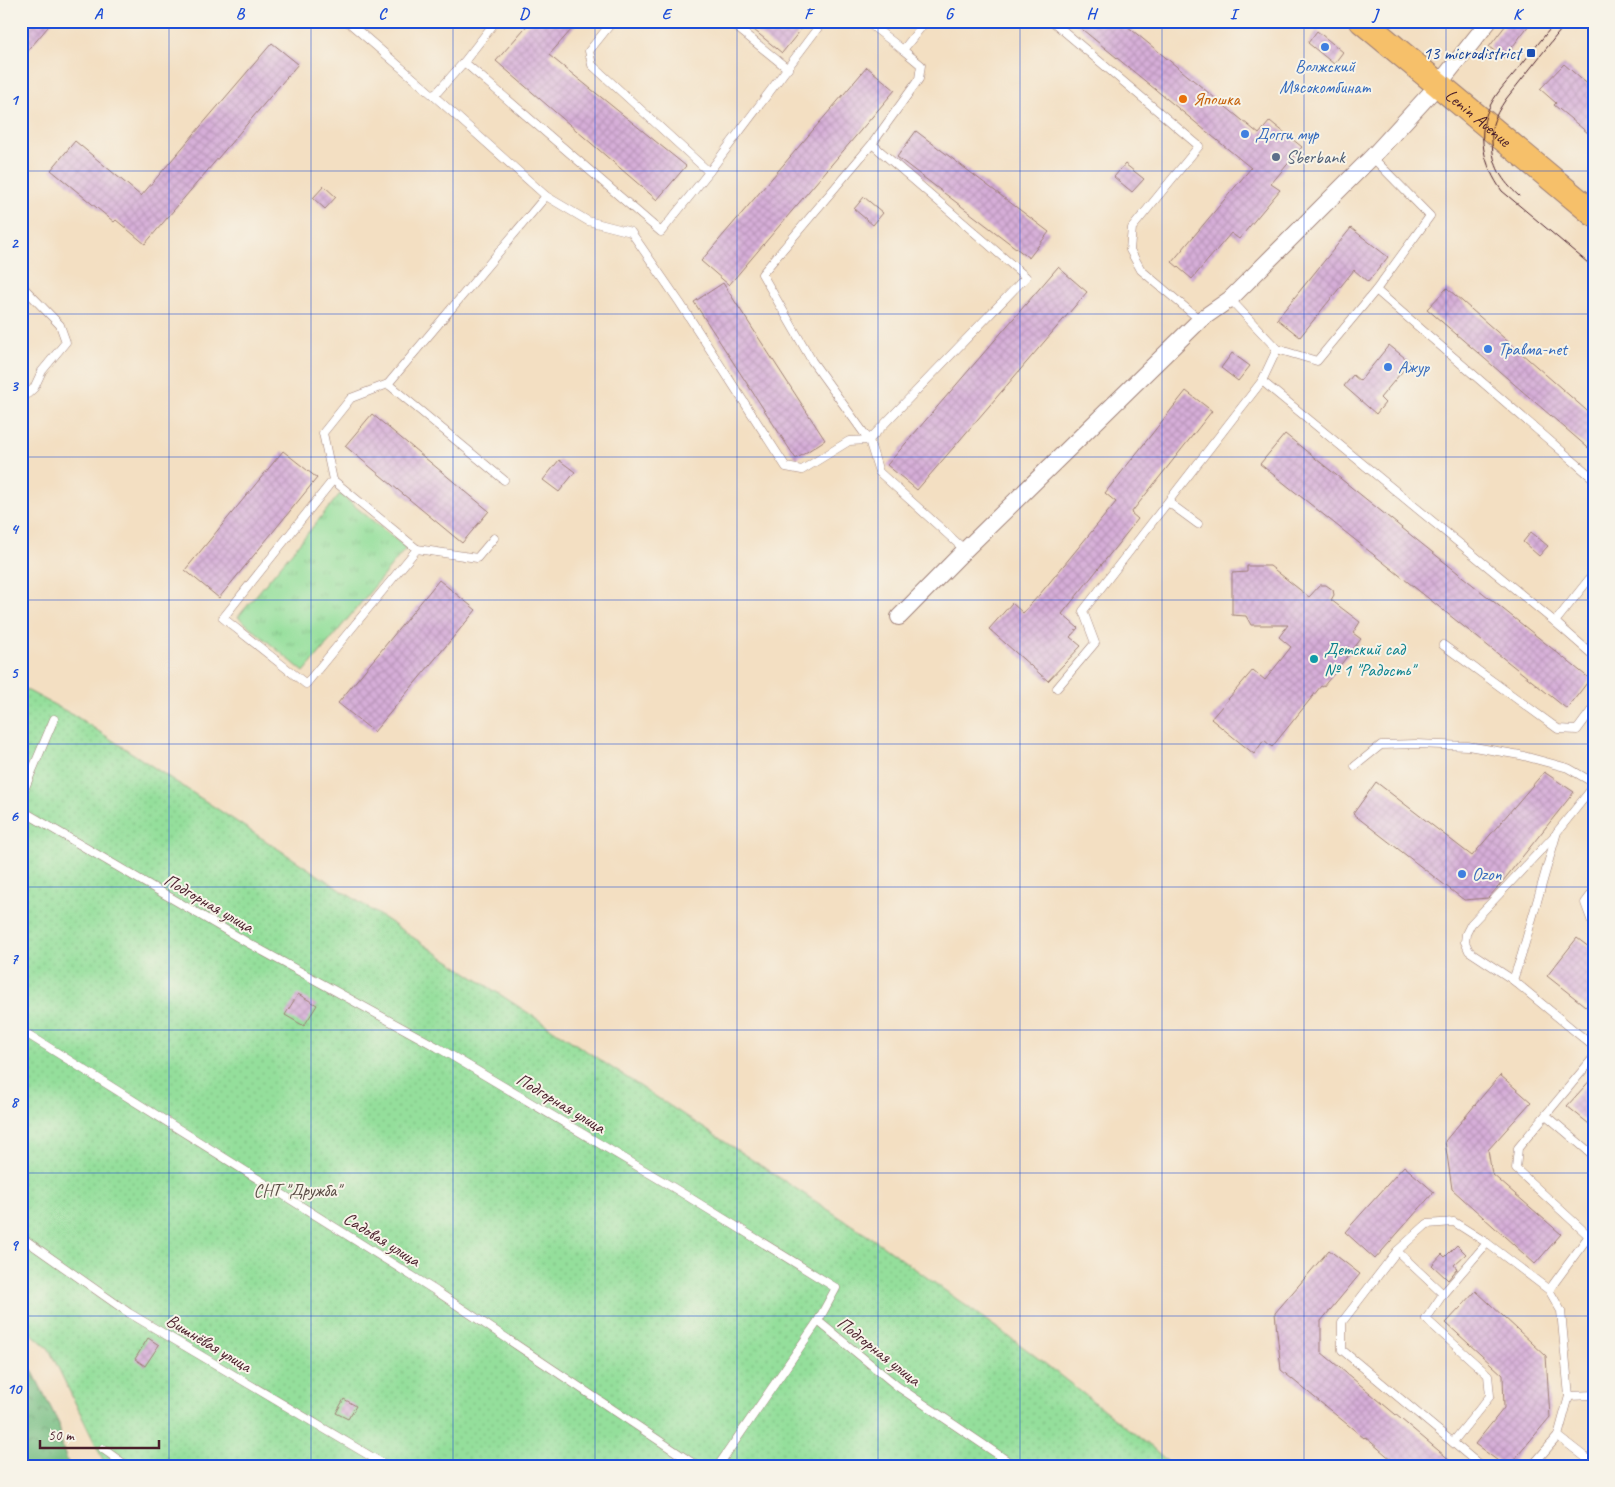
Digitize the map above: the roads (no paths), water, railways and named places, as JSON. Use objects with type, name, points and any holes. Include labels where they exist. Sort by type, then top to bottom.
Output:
[{"type":"main road","name":"Lenin Avenue","points":[[1362,21],[1594,214]]},
{"type":"street","points":[[899,617],[1200,320],[1230,299],[1372,157],[1438,85],[1489,21]]},
{"type":"lane","points":[[347,21],[546,196],[588,221],[631,232],[680,303],[786,467],[802,470],[849,441],[869,440],[1026,277],[872,144]]},
{"type":"lane","points":[[434,96],[496,21]]},
{"type":"lane","points":[[613,21],[589,51],[592,66],[709,172]]},
{"type":"lane","points":[[729,21],[788,69]]},
{"type":"lane","points":[[464,62],[661,232],[709,172],[823,21]]},
{"type":"lane","points":[[866,21],[920,65],[919,79],[872,144],[762,274],[812,361],[869,440],[879,472],[965,550]]},
{"type":"lane","points":[[903,50],[926,21]]},
{"type":"lane","points":[[1052,21],[1200,146],[1132,228],[1130,250],[1141,270],[1200,320]]},
{"type":"lane","points":[[1230,299],[1277,349],[1317,361],[1376,290],[1430,216],[1372,157]]},
{"type":"lane","points":[[494,538],[477,558],[417,549],[333,480],[323,433],[351,398],[388,384],[546,196]]},
{"type":"lane","points":[[21,285],[60,325],[66,342],[42,371],[34,388],[21,400]]},
{"type":"lane","points":[[1376,290],[1594,479]]},
{"type":"lane","points":[[1057,688],[1095,643],[1083,611],[1262,381],[1277,349]]},
{"type":"lane","points":[[1262,381],[1594,656]]},
{"type":"lane","points":[[388,384],[504,480]]},
{"type":"lane","points":[[333,480],[223,618],[306,684],[417,549]]},
{"type":"lane","points":[[1168,502],[1198,524]]},
{"type":"lane","points":[[1555,622],[1594,573]]},
{"type":"lane","points":[[1444,645],[1558,729],[1577,730],[1594,707]]},
{"type":"lane","points":[[21,797],[54,719]]},
{"type":"lane","points":[[1355,766],[1381,745],[1468,746],[1520,755],[1568,768],[1594,785],[1557,832],[1471,924],[1466,934],[1465,942],[1469,951],[1513,980],[1594,1047]]},
{"type":"lane","name":"Подгорная улица","points":[[21,810],[248,943],[437,1047],[674,1188],[836,1288],[818,1321],[897,1386],[1015,1466]]},
{"type":"lane","points":[[1513,980],[1557,832]]},
{"type":"lane","points":[[1594,891],[1584,903],[1594,924]]},
{"type":"lane","name":"Садовая улица","points":[[21,1030],[436,1291],[697,1466]]},
{"type":"lane","points":[[1588,1235],[1516,1169],[1518,1148],[1594,1057]]},
{"type":"lane","points":[[1546,1115],[1594,1156]]},
{"type":"lane","points":[[1481,1466],[1342,1350],[1342,1322],[1397,1251],[1428,1224],[1454,1222],[1487,1243],[1549,1290],[1561,1311],[1570,1396],[1558,1436],[1532,1466]]},
{"type":"lane","points":[[1549,1290],[1594,1229]]},
{"type":"lane","name":"Вишнёвая улица","points":[[21,1237],[129,1313],[387,1466]]},
{"type":"lane","points":[[1453,1442],[1490,1396],[1488,1375],[1426,1319],[1443,1294],[1487,1243]]},
{"type":"lane","points":[[1397,1251],[1443,1294]]},
{"type":"lane","points":[[718,1466],[818,1321]]},
{"type":"lane","points":[[1570,1396],[1594,1395]]},
{"type":"lane","points":[[1558,1436],[1594,1464]]},
{"type":"lane","points":[[103,1450],[127,1466]]},
{"type":"tram line","points":[[1556,21],[1493,100],[1483,126],[1484,149],[1490,171],[1502,191],[1594,268]]},
{"type":"tram line","points":[[1519,196],[1507,184],[1496,165],[1493,151],[1492,127],[1506,99],[1568,21]]},
{"type":"place","name":"Волжский Мясокомбинат","points":[[1325,47]]},
{"type":"place","name":"13 microdistrict","points":[[1531,53]]},
{"type":"place","name":"Япошка","points":[[1183,99]]},
{"type":"place","name":"Догги мур","points":[[1245,134]]},
{"type":"place","name":"Sberbank","points":[[1276,157]]},
{"type":"place","name":"Травма-net","points":[[1488,349]]},
{"type":"place","name":"Ажур","points":[[1388,367]]},
{"type":"place","name":"Детский сад № 1 \"Радость\"","points":[[1314,659]]},
{"type":"place","name":"Ozon","points":[[1462,874]]},
{"type":"park label","name":"СНТ \"Дружба\"","points":[[297,1190]]}]
